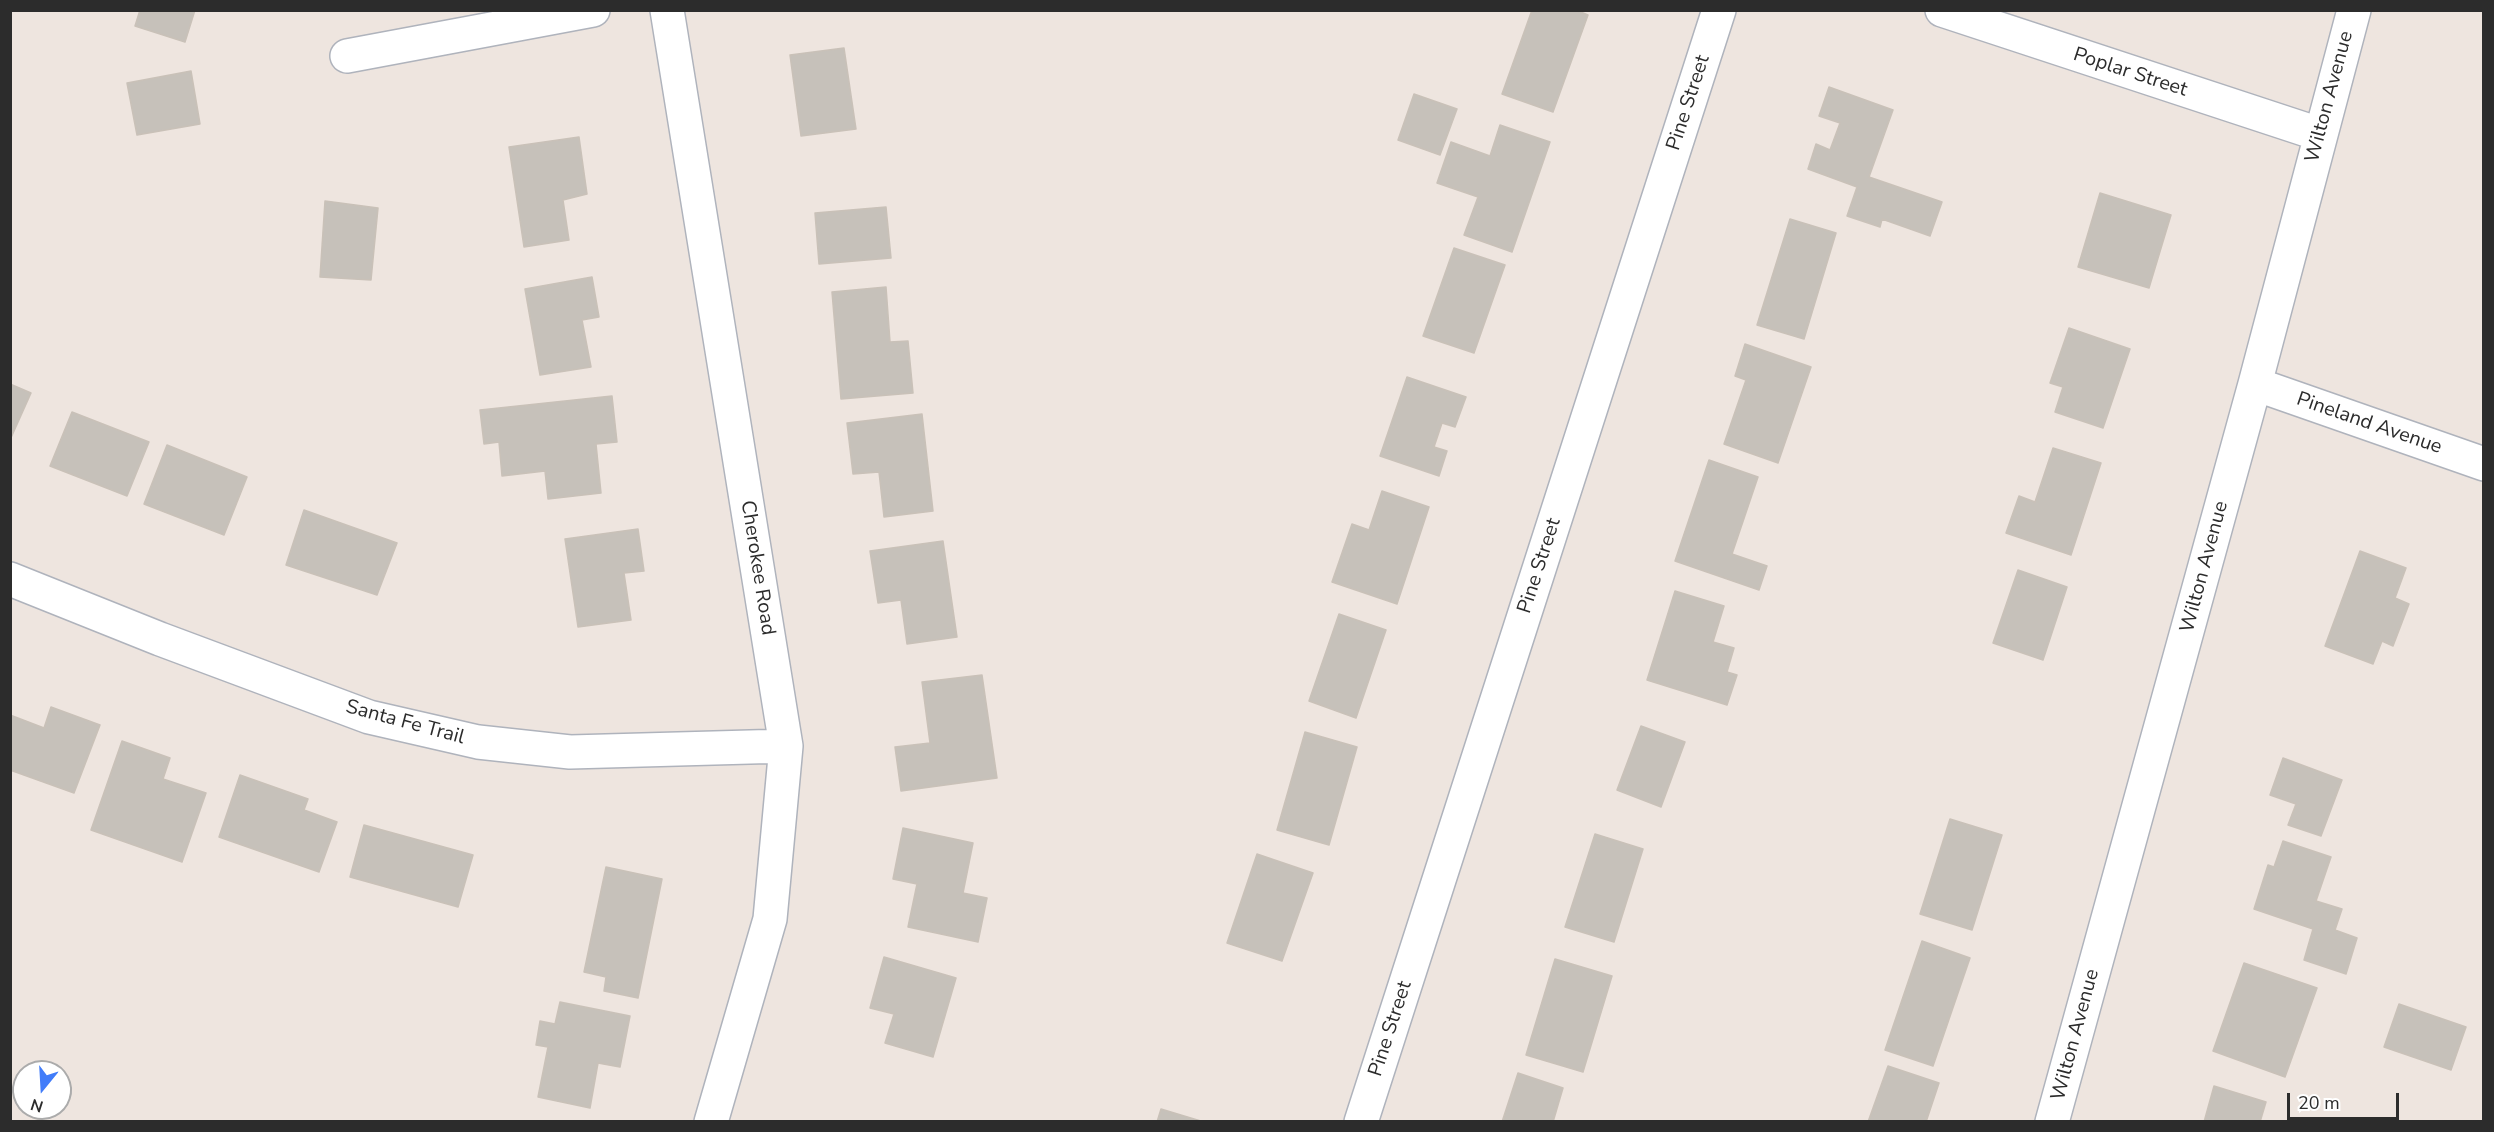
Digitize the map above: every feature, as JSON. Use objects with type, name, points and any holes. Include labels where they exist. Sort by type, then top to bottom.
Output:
[{"type":"street","points":[[347,56],[593,10]]},
{"type":"street","name":"Cherokee Road","points":[[667,10],[786,746],[770,919],[711,1122]]},
{"type":"street","name":"Pine Street","points":[[1361,1122],[1719,10]]},
{"type":"street","name":"Poplar Street","points":[[1942,10],[2319,134]]},
{"type":"street","name":"Wilton Avenue","points":[[2052,1122],[2255,384],[2319,134],[2354,10]]},
{"type":"street","name":"Pineland Avenue","points":[[2255,384],[2484,464]]},
{"type":"street","name":"Santa Fe Trail","points":[[10,579],[160,639],[369,717],[478,742],[570,752],[786,746]]},
{"type":"building","points":[[140,10],[195,10],[185,42],[135,26]]},
{"type":"building","points":[[1532,10],[1576,10],[1588,15],[1553,112],[1502,94]]},
{"type":"building","points":[[844,48],[856,129],[801,136],[790,55]]},
{"type":"building","points":[[191,71],[200,124],[137,135],[127,83]]},
{"type":"building","points":[[1829,87],[1893,110],[1869,177],[1942,202],[1930,236],[1882,219],[1880,227],[1847,216],[1857,187],[1808,169],[1816,144],[1830,150],[1840,123],[1819,116]]},
{"type":"building","points":[[1414,94],[1457,109],[1440,155],[1398,140]]},
{"type":"building","points":[[1500,125],[1550,142],[1512,252],[1464,235],[1478,197],[1437,183],[1451,142],[1490,156]]},
{"type":"building","points":[[579,137],[587,194],[563,200],[569,240],[524,247],[509,147]]},
{"type":"building","points":[[2100,193],[2171,215],[2149,288],[2078,267]]},
{"type":"building","points":[[325,201],[378,208],[371,280],[320,277]]},
{"type":"building","points":[[886,207],[891,258],[819,264],[815,213]]},
{"type":"building","points":[[1790,219],[1836,233],[1804,339],[1757,325]]},
{"type":"building","points":[[1454,248],[1505,265],[1474,353],[1423,336]]},
{"type":"building","points":[[592,277],[599,317],[582,320],[591,367],[540,375],[525,289]]},
{"type":"building","points":[[886,287],[890,342],[908,341],[913,393],[841,399],[832,292]]},
{"type":"building","points":[[2069,328],[2130,349],[2103,428],[2055,412],[2063,387],[2050,383]]},
{"type":"building","points":[[1745,344],[1811,367],[1778,463],[1724,444],[1746,380],[1735,376]]},
{"type":"building","points":[[1407,377],[1466,397],[1455,427],[1442,423],[1434,447],[1447,451],[1439,476],[1380,456]]},
{"type":"building","points":[[10,384],[31,393],[10,440]]},
{"type":"building","points":[[612,396],[617,442],[596,444],[601,493],[548,499],[545,471],[502,476],[499,442],[484,444],[480,410]]},
{"type":"building","points":[[72,412],[149,442],[127,496],[50,466]]},
{"type":"building","points":[[922,414],[933,511],[884,517],[879,472],[853,474],[847,423]]},
{"type":"building","points":[[167,445],[247,477],[224,535],[144,504]]},
{"type":"building","points":[[2053,448],[2101,463],[2071,555],[2006,533],[2019,496],[2035,502]]},
{"type":"building","points":[[1709,460],[1758,477],[1732,554],[1767,566],[1759,590],[1675,561]]},
{"type":"building","points":[[1382,491],[1429,507],[1397,604],[1332,582],[1352,524],[1369,530]]},
{"type":"building","points":[[304,510],[397,543],[377,595],[286,565]]},
{"type":"building","points":[[638,529],[644,571],[624,573],[631,620],[578,627],[565,539]]},
{"type":"building","points":[[943,541],[957,637],[907,644],[901,600],[878,603],[870,551]]},
{"type":"building","points":[[2360,551],[2406,568],[2395,598],[2409,604],[2393,646],[2382,641],[2373,664],[2325,646]]},
{"type":"building","points":[[2018,570],[2067,587],[2043,660],[1993,643]]},
{"type":"building","points":[[1675,591],[1724,606],[1713,642],[1734,648],[1727,672],[1737,675],[1727,705],[1647,680]]},
{"type":"building","points":[[1339,614],[1386,630],[1356,718],[1309,701]]},
{"type":"building","points":[[982,675],[997,778],[901,791],[895,747],[930,743],[922,682]]},
{"type":"building","points":[[51,707],[100,725],[74,793],[10,770],[10,715],[44,728]]},
{"type":"building","points":[[1641,726],[1685,742],[1661,807],[1617,790]]},
{"type":"building","points":[[1305,732],[1357,747],[1329,845],[1277,830]]},
{"type":"building","points":[[122,741],[170,758],[163,779],[206,793],[182,862],[91,830]]},
{"type":"building","points":[[2283,758],[2342,780],[2321,836],[2288,825],[2296,804],[2270,795]]},
{"type":"building","points":[[240,775],[308,799],[304,810],[337,822],[319,872],[219,837]]},
{"type":"building","points":[[1950,819],[2002,835],[1972,930],[1920,914]]},
{"type":"building","points":[[364,825],[473,855],[458,907],[350,877]]},
{"type":"building","points":[[903,828],[973,843],[963,893],[987,898],[978,942],[908,927],[917,884],[893,879]]},
{"type":"building","points":[[1595,834],[1643,849],[1614,942],[1565,927]]},
{"type":"building","points":[[2283,841],[2331,857],[2316,901],[2342,909],[2335,930],[2357,938],[2346,974],[2304,960],[2313,929],[2254,909],[2268,865],[2274,867]]},
{"type":"building","points":[[1257,854],[1313,873],[1282,961],[1227,943]]},
{"type":"building","points":[[606,867],[662,879],[638,998],[604,991],[606,977],[584,972]]},
{"type":"building","points":[[1922,941],[1970,958],[1933,1066],[1885,1050]]},
{"type":"building","points":[[884,957],[956,978],[933,1057],[885,1043],[894,1014],[870,1008]]},
{"type":"building","points":[[1555,959],[1612,976],[1583,1072],[1526,1055]]},
{"type":"building","points":[[2244,963],[2317,988],[2285,1077],[2213,1051]]},
{"type":"building","points":[[560,1002],[630,1016],[620,1067],[598,1063],[590,1108],[538,1097],[548,1047],[536,1045],[540,1021],[555,1024]]},
{"type":"building","points":[[2399,1004],[2466,1027],[2451,1070],[2384,1047]]},
{"type":"building","points":[[1888,1066],[1939,1083],[1926,1122],[1868,1122]]},
{"type":"building","points":[[1518,1073],[1563,1088],[1553,1122],[1502,1122]]},
{"type":"building","points":[[2214,1086],[2266,1102],[2260,1122],[2204,1122]]},
{"type":"building","points":[[1161,1109],[1204,1122],[1157,1122]]}]
